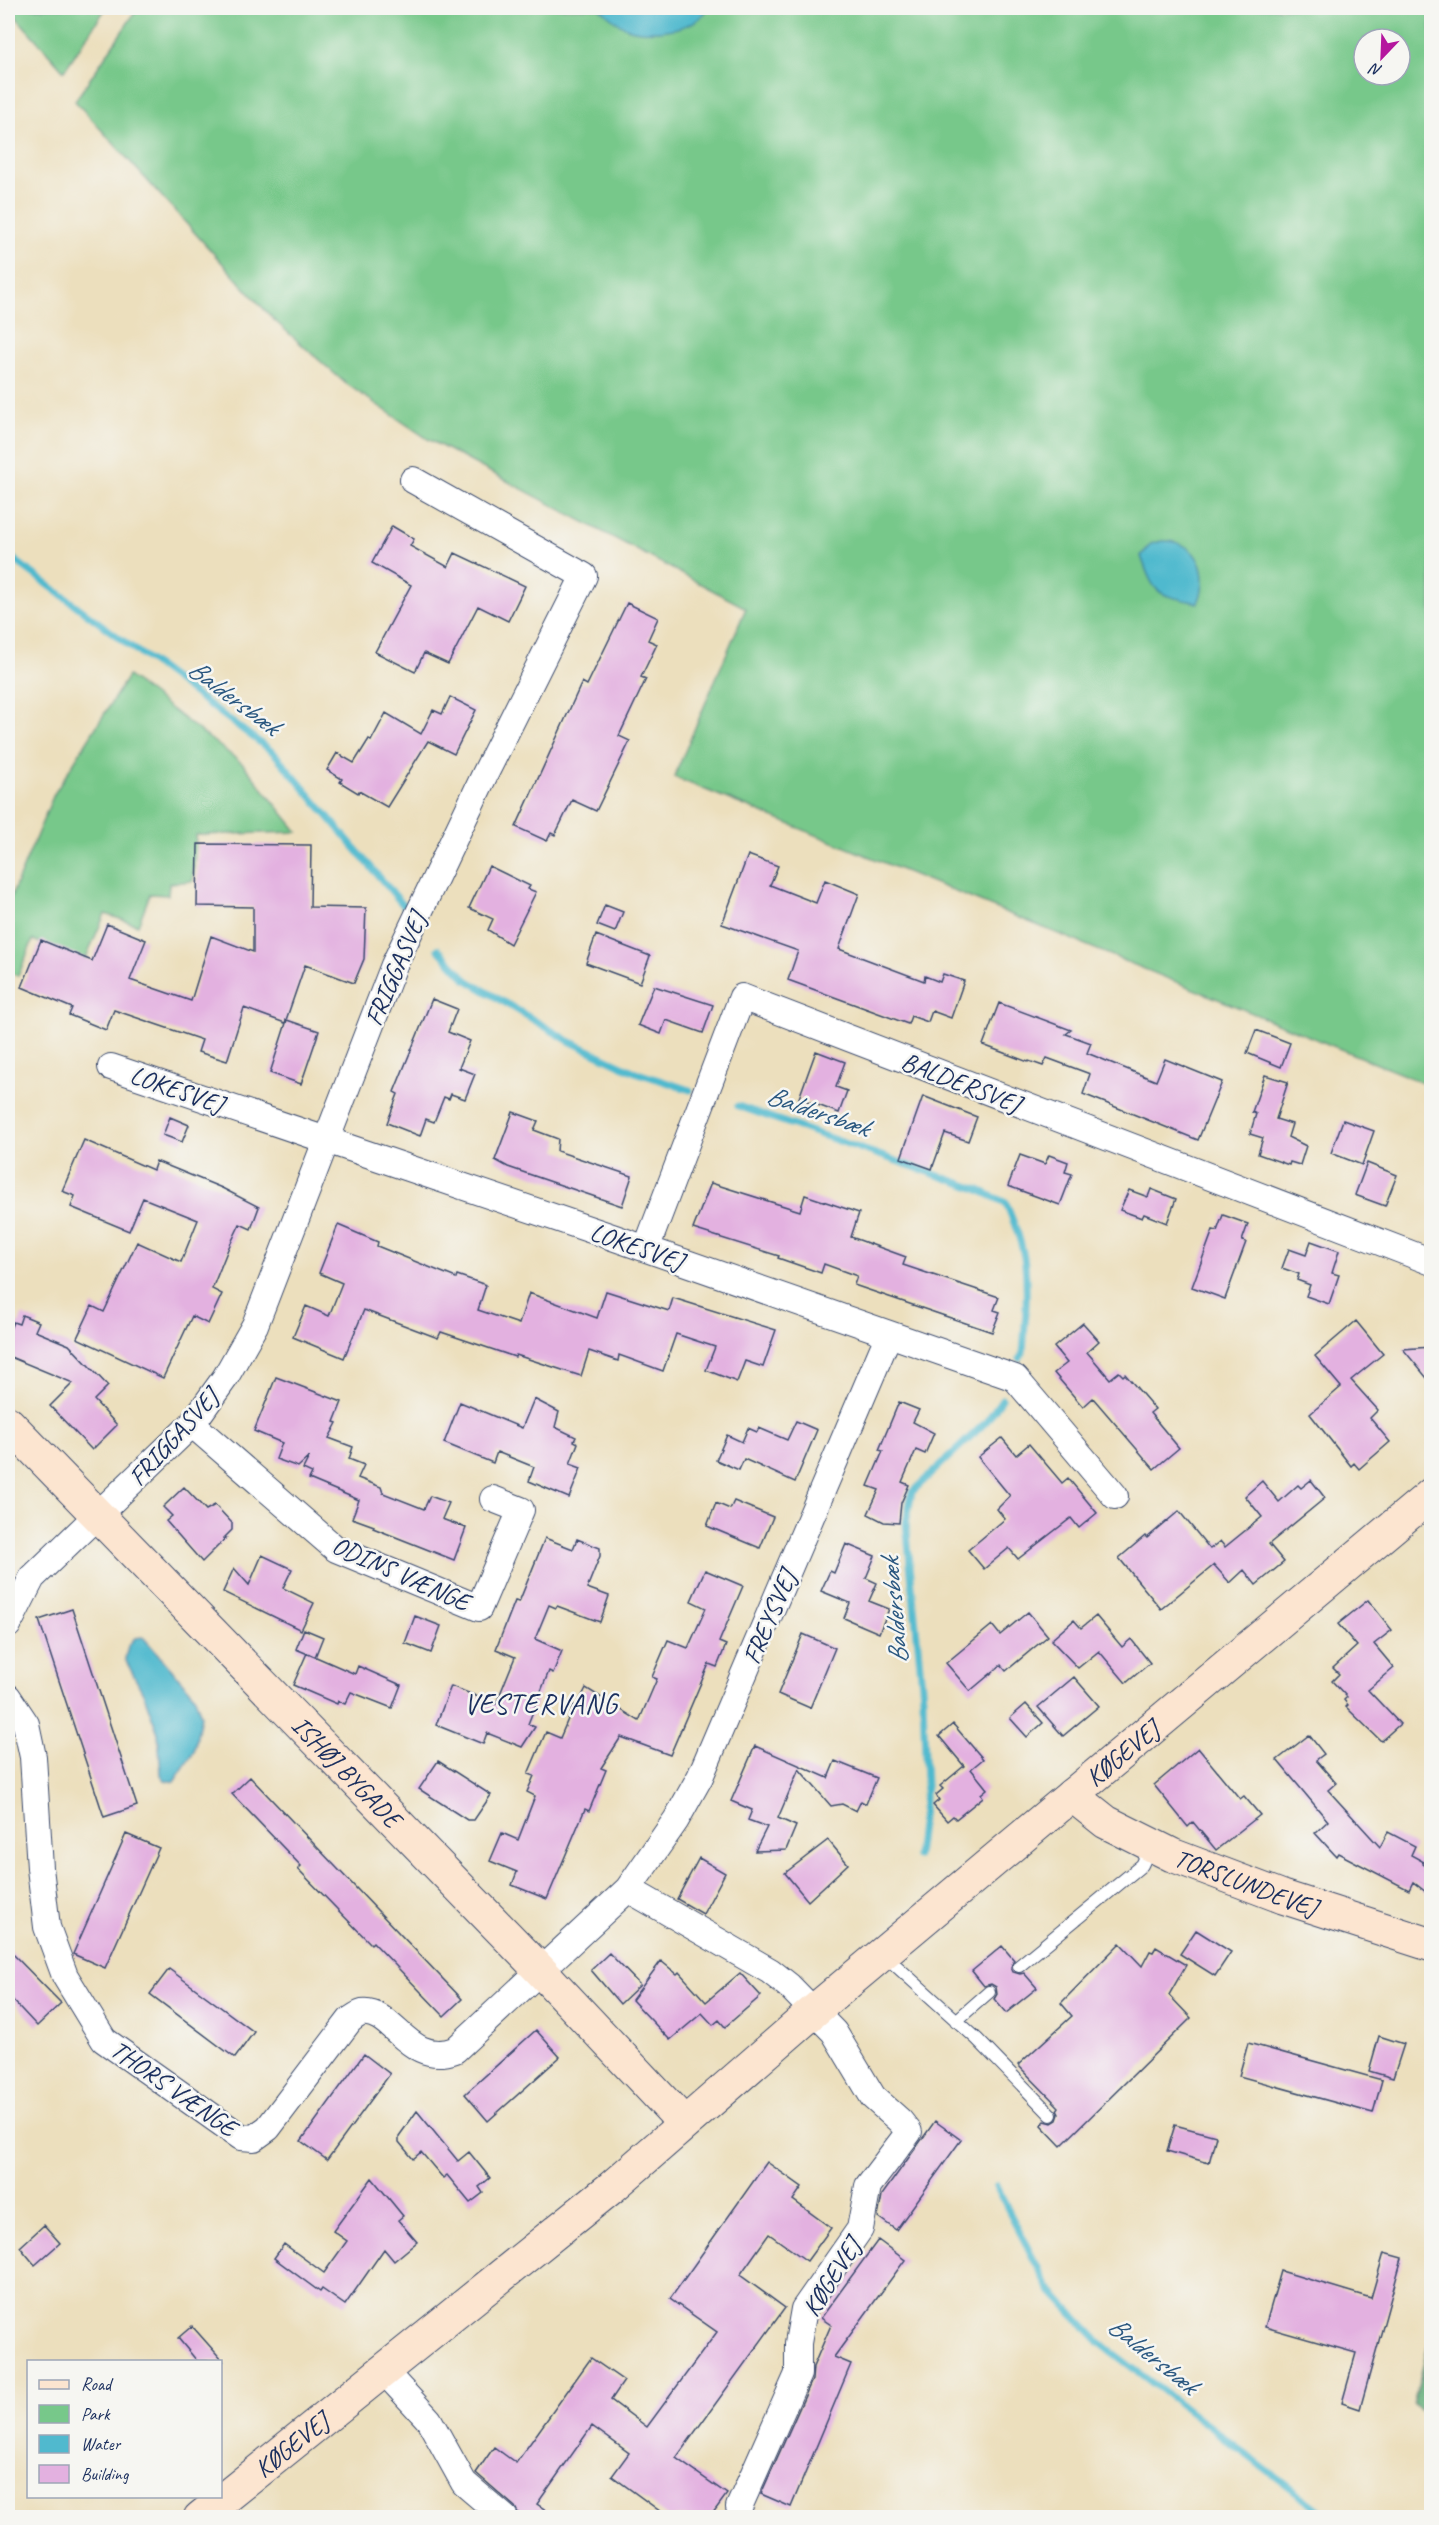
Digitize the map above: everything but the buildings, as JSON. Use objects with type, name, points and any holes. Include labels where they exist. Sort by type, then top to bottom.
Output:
[{"type":"street","name":"FRIGGASVEJ","points":[[98,1516],[192,1424],[225,1378],[255,1325],[394,965],[485,774],[584,576],[413,480]]},
{"type":"street","name":"BALDERSVEJ","points":[[646,1249],[742,998],[1431,1262]]},
{"type":"street","name":"LOKESVEJ","points":[[111,1066],[1015,1378],[1115,1496]]},
{"type":"street","name":"FREYSVEJ","points":[[539,1969],[628,1889],[676,1820],[700,1777],[889,1334]]},
{"type":"street","name":"ISHØJ BYGADE","points":[[8,1423],[539,1969],[684,2123]]},
{"type":"street","name":"ODINS VÆNGE","points":[[192,1424],[336,1549],[479,1608],[521,1510],[493,1499]]},
{"type":"street","name":"KØGEVEJ","points":[[200,2517],[612,2187],[814,2011],[1431,1494]]},
{"type":"street","points":[[8,1625],[32,1578],[98,1516]]},
{"type":"street","name":"THORS VÆNGE","points":[[8,1697],[26,1724],[33,1757],[40,1868],[47,1927],[50,1942],[64,1976],[104,2040],[241,2137],[254,2138],[268,2128],[340,2030],[361,2013],[372,2014],[413,2045],[431,2054],[443,2054],[454,2050],[539,1969]]},
{"type":"street","name":"TORSLUNDEVEJ","points":[[1072,1795],[1106,1822],[1151,1846],[1195,1865],[1283,1897],[1431,1945]]},
{"type":"street","points":[[628,1889],[770,1971],[814,2011]]},
{"type":"street","name":"KØGEVEJ","points":[[739,2507],[798,2374],[798,2343],[804,2308],[860,2229],[868,2186],[909,2132],[873,2097],[834,2032],[814,2011]]},
{"type":"street","points":[[382,2370],[429,2420],[464,2483],[505,2517]]},
{"type":"lane","points":[[1019,1966],[1142,1865],[1151,1846]]},
{"type":"lane","points":[[882,1954],[978,2039],[1051,2115]]},
{"type":"lane","points":[[956,2021],[989,1992]]},
{"type":"green space","points":[[8,8],[106,8],[64,71]]},
{"type":"green space","points":[[138,8],[1431,8],[1431,1086],[674,777],[746,608],[428,439],[345,383],[274,320],[75,101]]},
{"type":"green space","points":[[128,676],[243,764],[298,832],[196,835],[193,881],[169,883],[168,895],[150,894],[138,925],[105,914],[85,960],[33,940],[18,976],[8,972],[8,904],[54,794]]},
{"type":"green space","points":[[1431,2334],[1431,2418],[1413,2406]]},
{"type":"water","points":[[599,8],[708,8],[695,21],[684,26],[661,31],[639,31],[618,23]]},
{"type":"water","points":[[1162,541],[1185,546],[1198,560],[1203,581],[1198,603],[1165,595],[1154,586],[1141,556],[1151,544]]},
{"type":"water","points":[[143,1637],[194,1695],[201,1715],[194,1752],[174,1782],[165,1780],[161,1775],[158,1733],[144,1695],[125,1659],[128,1646],[135,1638]]},
{"type":"waterway","name":"Baldersbæk","points":[[8,555],[274,753],[404,906]]},
{"type":"waterway","name":"Baldersbæk","points":[[438,949],[467,980],[569,1041],[635,1072],[690,1090]]},
{"type":"waterway","name":"Baldersbæk","points":[[738,1106],[977,1189],[1006,1203],[1020,1241],[1025,1265],[1025,1320],[1023,1353],[1020,1358]]},
{"type":"waterway","name":"Baldersbæk","points":[[917,1856],[926,1786],[923,1697],[906,1523],[912,1492],[986,1422],[1002,1399]]},
{"type":"waterway","name":"Baldersbæk","points":[[996,2186],[1049,2289],[1100,2343],[1329,2518]]},
{"type":"district","name":"VESTERVANG","points":[[541,1703]]}]
